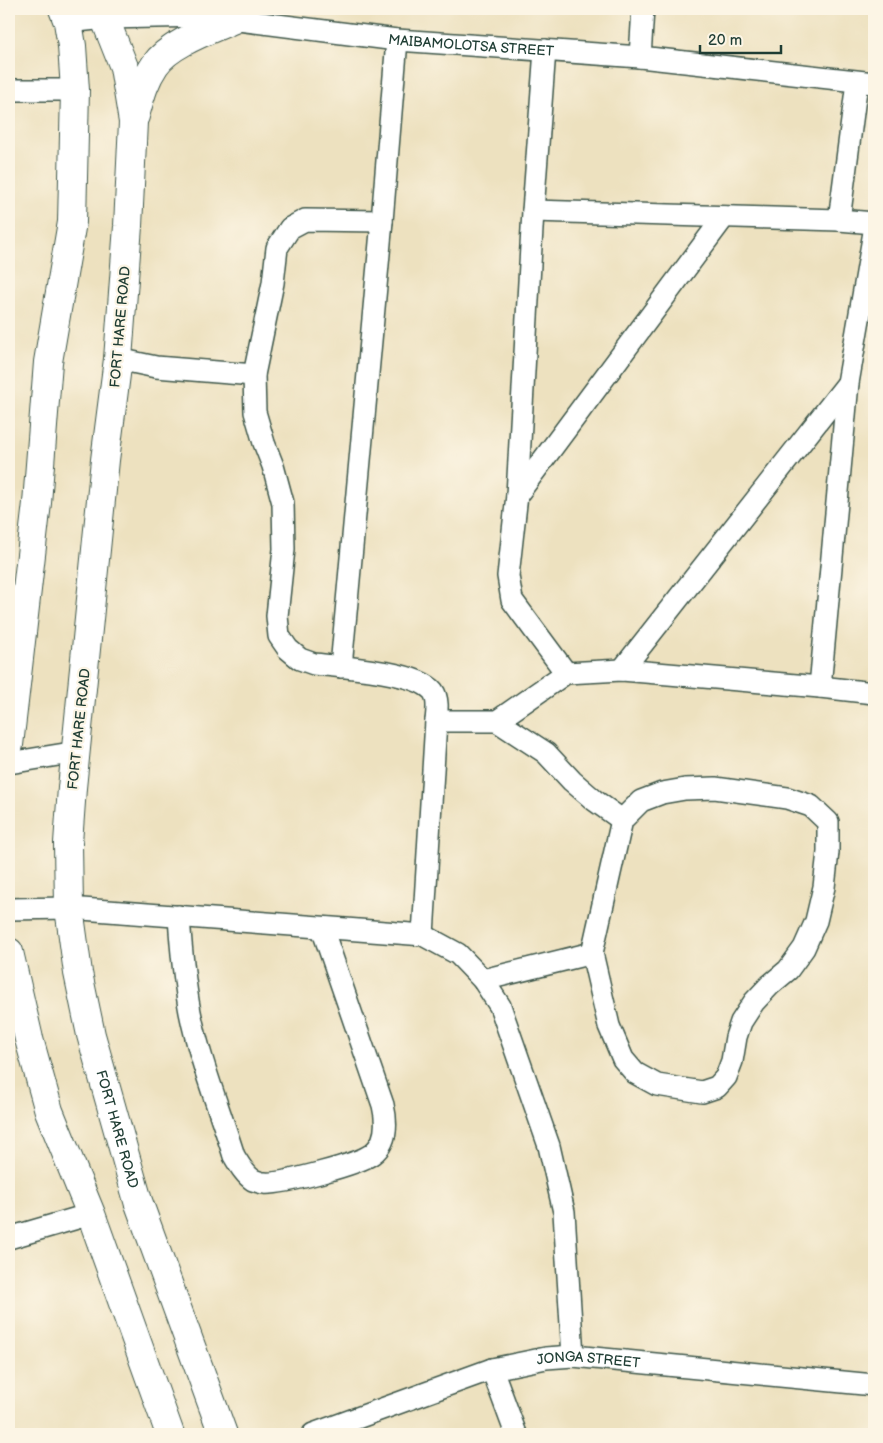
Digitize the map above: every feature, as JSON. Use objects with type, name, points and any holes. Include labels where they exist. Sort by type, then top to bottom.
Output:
[{"type":"main road","name":"FORT HARE ROAD","points":[[103,13],[124,67],[133,122],[128,226],[118,359],[105,460],[68,842],[69,908],[78,974],[91,1035],[138,1201],[223,1434]]},
{"type":"main road","points":[[9,745],[37,503],[48,362],[72,222],[75,90],[72,46],[66,15]]},
{"type":"main road","points":[[133,122],[144,84],[156,63],[174,47],[232,20]]},
{"type":"main road","points":[[9,952],[29,1039],[49,1111],[91,1214],[169,1433]]},
{"type":"street","points":[[640,57],[643,9]]},
{"type":"street","name":"MAIBAMOLOTSA STREET","points":[[66,15],[195,12],[232,20],[397,40],[640,57],[866,82]]},
{"type":"street","points":[[341,667],[397,40]]},
{"type":"street","points":[[545,50],[517,495],[508,576],[512,600],[566,673]]},
{"type":"street","points":[[839,220],[866,82]]},
{"type":"street","points":[[9,90],[75,90]]},
{"type":"street","points":[[534,211],[839,220],[874,223]]},
{"type":"street","points":[[517,495],[724,217]]},
{"type":"street","points":[[382,221],[305,220],[290,228],[277,248],[273,283],[254,375],[255,412],[283,503],[284,549],[276,616],[279,636],[288,650],[300,659],[314,664],[409,677],[424,684],[434,692],[437,703],[423,935]]},
{"type":"street","points":[[820,687],[848,383],[874,232]]},
{"type":"street","points":[[118,359],[156,367],[254,375]]},
{"type":"street","points":[[622,670],[848,383]]},
{"type":"street","points":[[497,721],[566,673],[622,670],[874,693]]},
{"type":"street","points":[[436,721],[497,721],[546,752],[572,781],[622,820]]},
{"type":"street","points":[[9,763],[77,752]]},
{"type":"street","points":[[715,788],[788,798],[811,806],[828,822],[828,852],[824,887],[816,921],[804,948],[788,970],[754,1002],[742,1022],[726,1077],[717,1087],[702,1092],[656,1085],[635,1073],[623,1059],[609,1026],[592,953],[622,820],[641,801],[662,792],[715,788]]},
{"type":"street","points":[[9,909],[69,908],[423,935],[458,954],[483,980],[500,1006],[549,1146],[564,1212],[573,1356]]},
{"type":"street","points":[[179,916],[182,962],[191,1013],[234,1156],[252,1179],[265,1183],[286,1181],[355,1162],[372,1154],[384,1138],[387,1122],[383,1105],[322,928]]},
{"type":"street","points":[[483,980],[592,953]]},
{"type":"street","points":[[9,1238],[91,1214]]},
{"type":"street","name":"JONGA STREET","points":[[313,1434],[492,1369],[546,1358],[573,1356],[874,1385]]},
{"type":"street","points":[[492,1369],[516,1434]]}]
